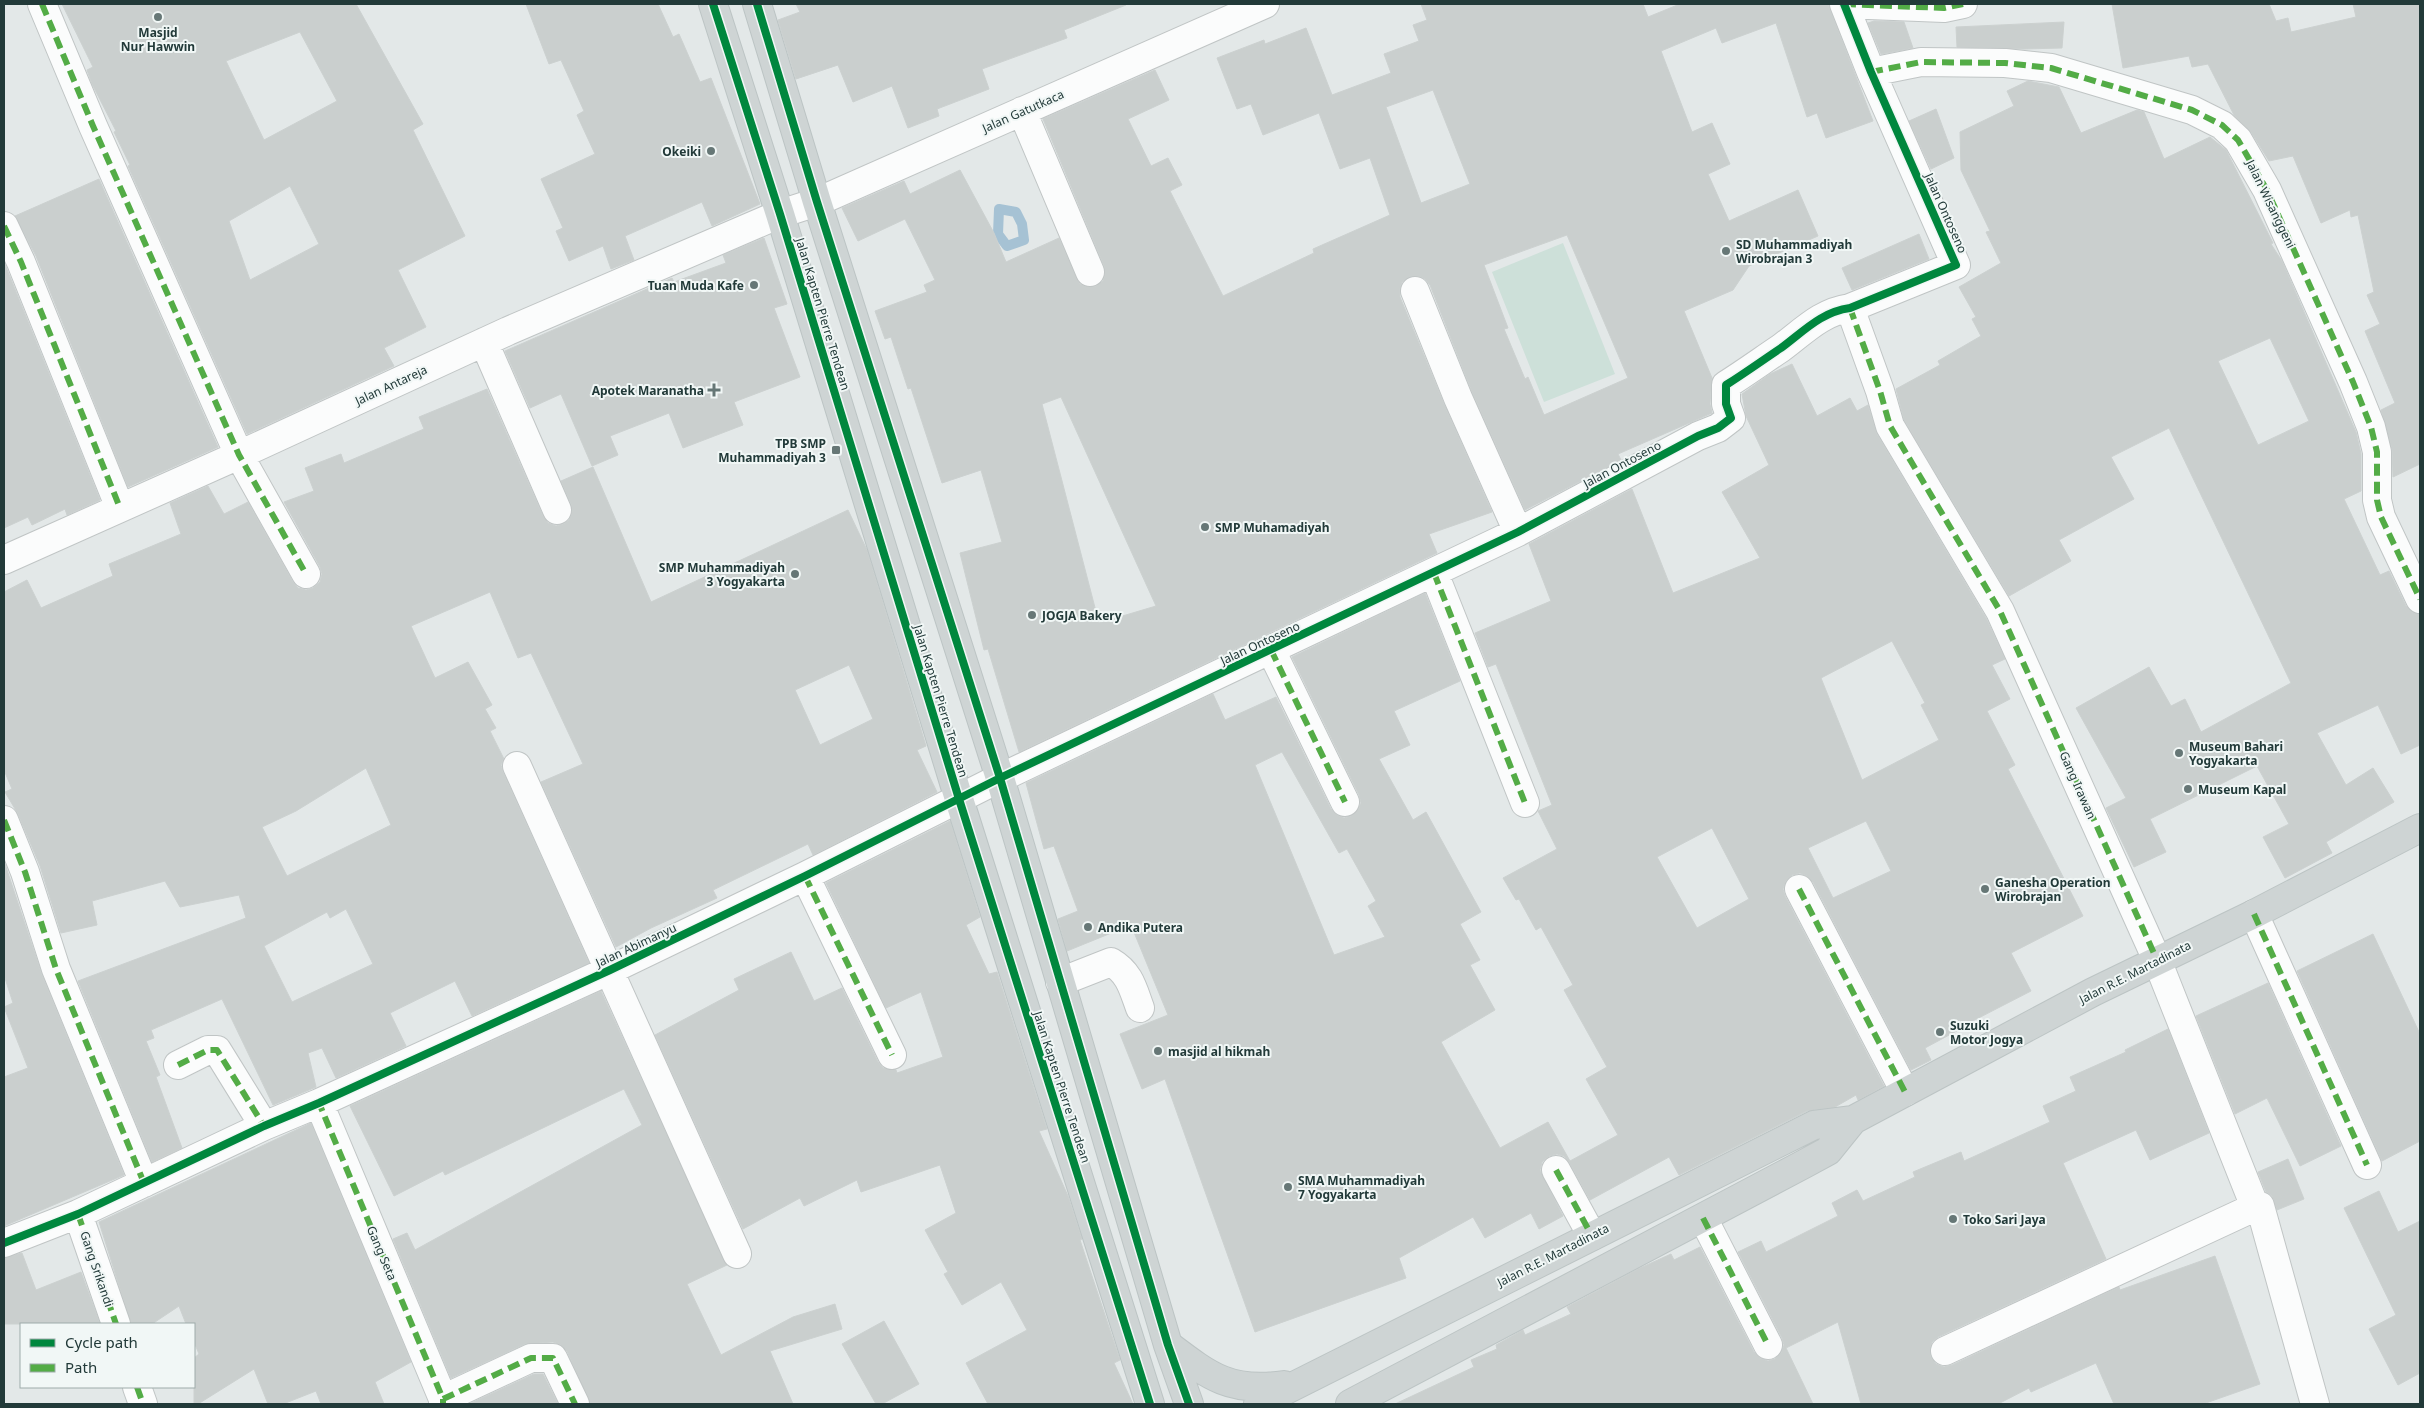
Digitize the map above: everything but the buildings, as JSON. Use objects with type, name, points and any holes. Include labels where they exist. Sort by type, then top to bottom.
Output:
[{"type":"main road","name":"Jalan Kapten Pierre Tendean","points":[[713,4],[780,214],[1144,1396]]},
{"type":"main road","points":[[757,4],[817,202],[1000,778],[1168,1345],[1189,1404]]},
{"type":"main road","name":"Jalan R.E. Martadinata","points":[[1258,1404],[1814,1125],[1853,1120],[2157,960],[2254,914],[2420,828]]},
{"type":"main road","name":"Jalan R.E. Martadinata","points":[[1350,1404],[1828,1151],[1853,1120]]},
{"type":"main road","points":[[1168,1345],[1202,1370],[1234,1385],[1261,1388],[1302,1382]]},
{"type":"street","points":[[42,4],[92,126],[238,456],[306,574]]},
{"type":"street","name":"Jalan Gatutkaca","points":[[780,214],[817,202],[1265,4]]},
{"type":"street","points":[[1844,4],[1944,8],[1963,4]]},
{"type":"street","name":"Jalan Ontoseno","points":[[959,799],[1518,532],[1698,436],[1718,428],[1731,418],[1726,404],[1726,385],[1782,347],[1802,330],[1833,310],[1850,308],[1956,265],[1871,72],[1844,4]]},
{"type":"street","name":"Jalan Wisanggeni","points":[[1871,72],[1921,62],[2005,63],[2050,68],[2192,110],[2222,125],[2238,140],[2267,190],[2353,382],[2371,427],[2377,452],[2377,500],[2381,517],[2420,599]]},
{"type":"street","points":[[1022,112],[1090,272]]},
{"type":"street","name":"Jalan Antareja","points":[[4,560],[238,456],[484,342],[780,214]]},
{"type":"street","points":[[4,226],[25,271],[120,508]]},
{"type":"street","points":[[1415,291],[1458,398],[1518,532]]},
{"type":"street","name":"Gang Irawan","points":[[1850,308],[1880,391],[1890,426],[2000,611],[2157,960],[2255,1207],[2260,1206],[2315,1404]]},
{"type":"street","points":[[484,342],[557,510]]},
{"type":"street","points":[[1434,573],[1525,803]]},
{"type":"street","points":[[1271,650],[1345,802]]},
{"type":"street","points":[[516,766],[737,1254]]},
{"type":"street","name":"Jalan Abimanyu","points":[[4,1243],[78,1214],[264,1126],[319,1103],[610,970],[959,799]]},
{"type":"street","points":[[4,820],[35,900],[56,969],[144,1183]]},
{"type":"street","points":[[805,876],[892,1055]]},
{"type":"street","points":[[1799,889],[1905,1092]]},
{"type":"street","points":[[2254,914],[2367,1165]]},
{"type":"street","points":[[1060,982],[1111,962],[1123,969],[1130,981],[1140,1008]]},
{"type":"street","points":[[178,1065],[208,1050],[217,1050],[264,1126]]},
{"type":"street","name":"Gang Seta","points":[[319,1103],[443,1402]]},
{"type":"street","points":[[1556,1170],[1592,1236]]},
{"type":"street","points":[[1945,1351],[2255,1207]]},
{"type":"street","name":"Gang Srikandi","points":[[78,1214],[116,1323]]},
{"type":"street","points":[[1703,1218],[1768,1345]]},
{"type":"street","points":[[443,1402],[531,1358],[553,1358],[575,1404]]},
{"type":"street","points":[[137,1388],[143,1404]]},
{"type":"shaded area","points":[[1563,243],[1615,374],[1544,402],[1492,272]]},
{"type":"waterway","points":[[999,209],[1016,212],[1022,224],[1024,240],[1007,246],[998,234],[999,209]]},
{"type":"marked path","points":[[42,4],[93,126],[239,455],[306,574]]},
{"type":"marked path","points":[[1844,4],[1944,8],[1963,4]]},
{"type":"marked path","points":[[1871,72],[1921,62],[2005,63],[2051,68],[2192,110],[2222,125],[2238,140],[2267,190],[2353,382],[2371,427],[2377,452],[2377,500],[2381,517],[2420,599]]},
{"type":"marked path","points":[[4,226],[21,262],[120,508]]},
{"type":"marked path","points":[[1850,308],[1880,391],[1890,426],[2000,611],[2157,960]]},
{"type":"marked path","points":[[1434,573],[1525,803]]},
{"type":"marked path","points":[[1271,650],[1345,802]]},
{"type":"marked path","points":[[4,820],[25,872],[56,969],[144,1183]]},
{"type":"marked path","points":[[805,876],[892,1055]]},
{"type":"marked path","points":[[1799,889],[1905,1092]]},
{"type":"marked path","points":[[2254,914],[2367,1165]]},
{"type":"marked path","points":[[178,1065],[208,1050],[217,1050],[264,1126]]},
{"type":"marked path","points":[[316,1104],[319,1103],[443,1399],[443,1404]]},
{"type":"marked path","points":[[1556,1170],[1592,1236]]},
{"type":"marked path","points":[[78,1214],[116,1323]]},
{"type":"marked path","points":[[1703,1218],[1768,1345]]},
{"type":"marked path","points":[[443,1399],[531,1358],[553,1358],[575,1404]]},
{"type":"marked path","points":[[137,1388],[143,1404]]},
{"type":"cycle path","points":[[713,4],[780,214],[959,799],[1150,1404]]},
{"type":"cycle path","points":[[757,4],[817,202],[1000,778],[1168,1345],[1189,1404]]},
{"type":"cycle path","points":[[4,1243],[78,1214],[264,1126],[319,1103],[610,970],[805,876],[1000,778],[1518,532],[1698,436],[1718,428],[1731,418],[1726,404],[1726,385],[1781,348],[1813,323],[1830,314],[1850,308],[1956,265],[1871,72],[1844,4]]},
{"type":"place","name":"Masjid Nur Hawwin","points":[[158,17]]},
{"type":"place","name":"Okeiki","points":[[711,151]]},
{"type":"place","name":"SD Muhammadiyah Wirobrajan 3","points":[[1726,251]]},
{"type":"place","name":"Tuan Muda Kafe","points":[[754,285]]},
{"type":"place","name":"Apotek Maranatha","points":[[714,390]]},
{"type":"place","name":"TPB SMP Muhammadiyah 3","points":[[836,450]]},
{"type":"place","name":"SMP Muhamadiyah","points":[[1205,527]]},
{"type":"place","name":"SMP Muhammadiyah 3 Yogyakarta","points":[[795,574]]},
{"type":"place","name":"JOGJA Bakery","points":[[1032,615]]},
{"type":"place","name":"Museum Bahari Yogyakarta","points":[[2179,753]]},
{"type":"place","name":"Museum Kapal","points":[[2188,789]]},
{"type":"place","name":"Ganesha Operation Wirobrajan","points":[[1985,889]]},
{"type":"place","name":"Andika Putera","points":[[1088,927]]},
{"type":"place","name":"Suzuki Motor Jogya","points":[[1940,1032]]},
{"type":"place","name":"masjid al hikmah","points":[[1158,1051]]},
{"type":"place","name":"SMA Muhammadiyah 7 Yogyakarta","points":[[1288,1187]]},
{"type":"place","name":"Toko Sari Jaya","points":[[1953,1219]]}]
